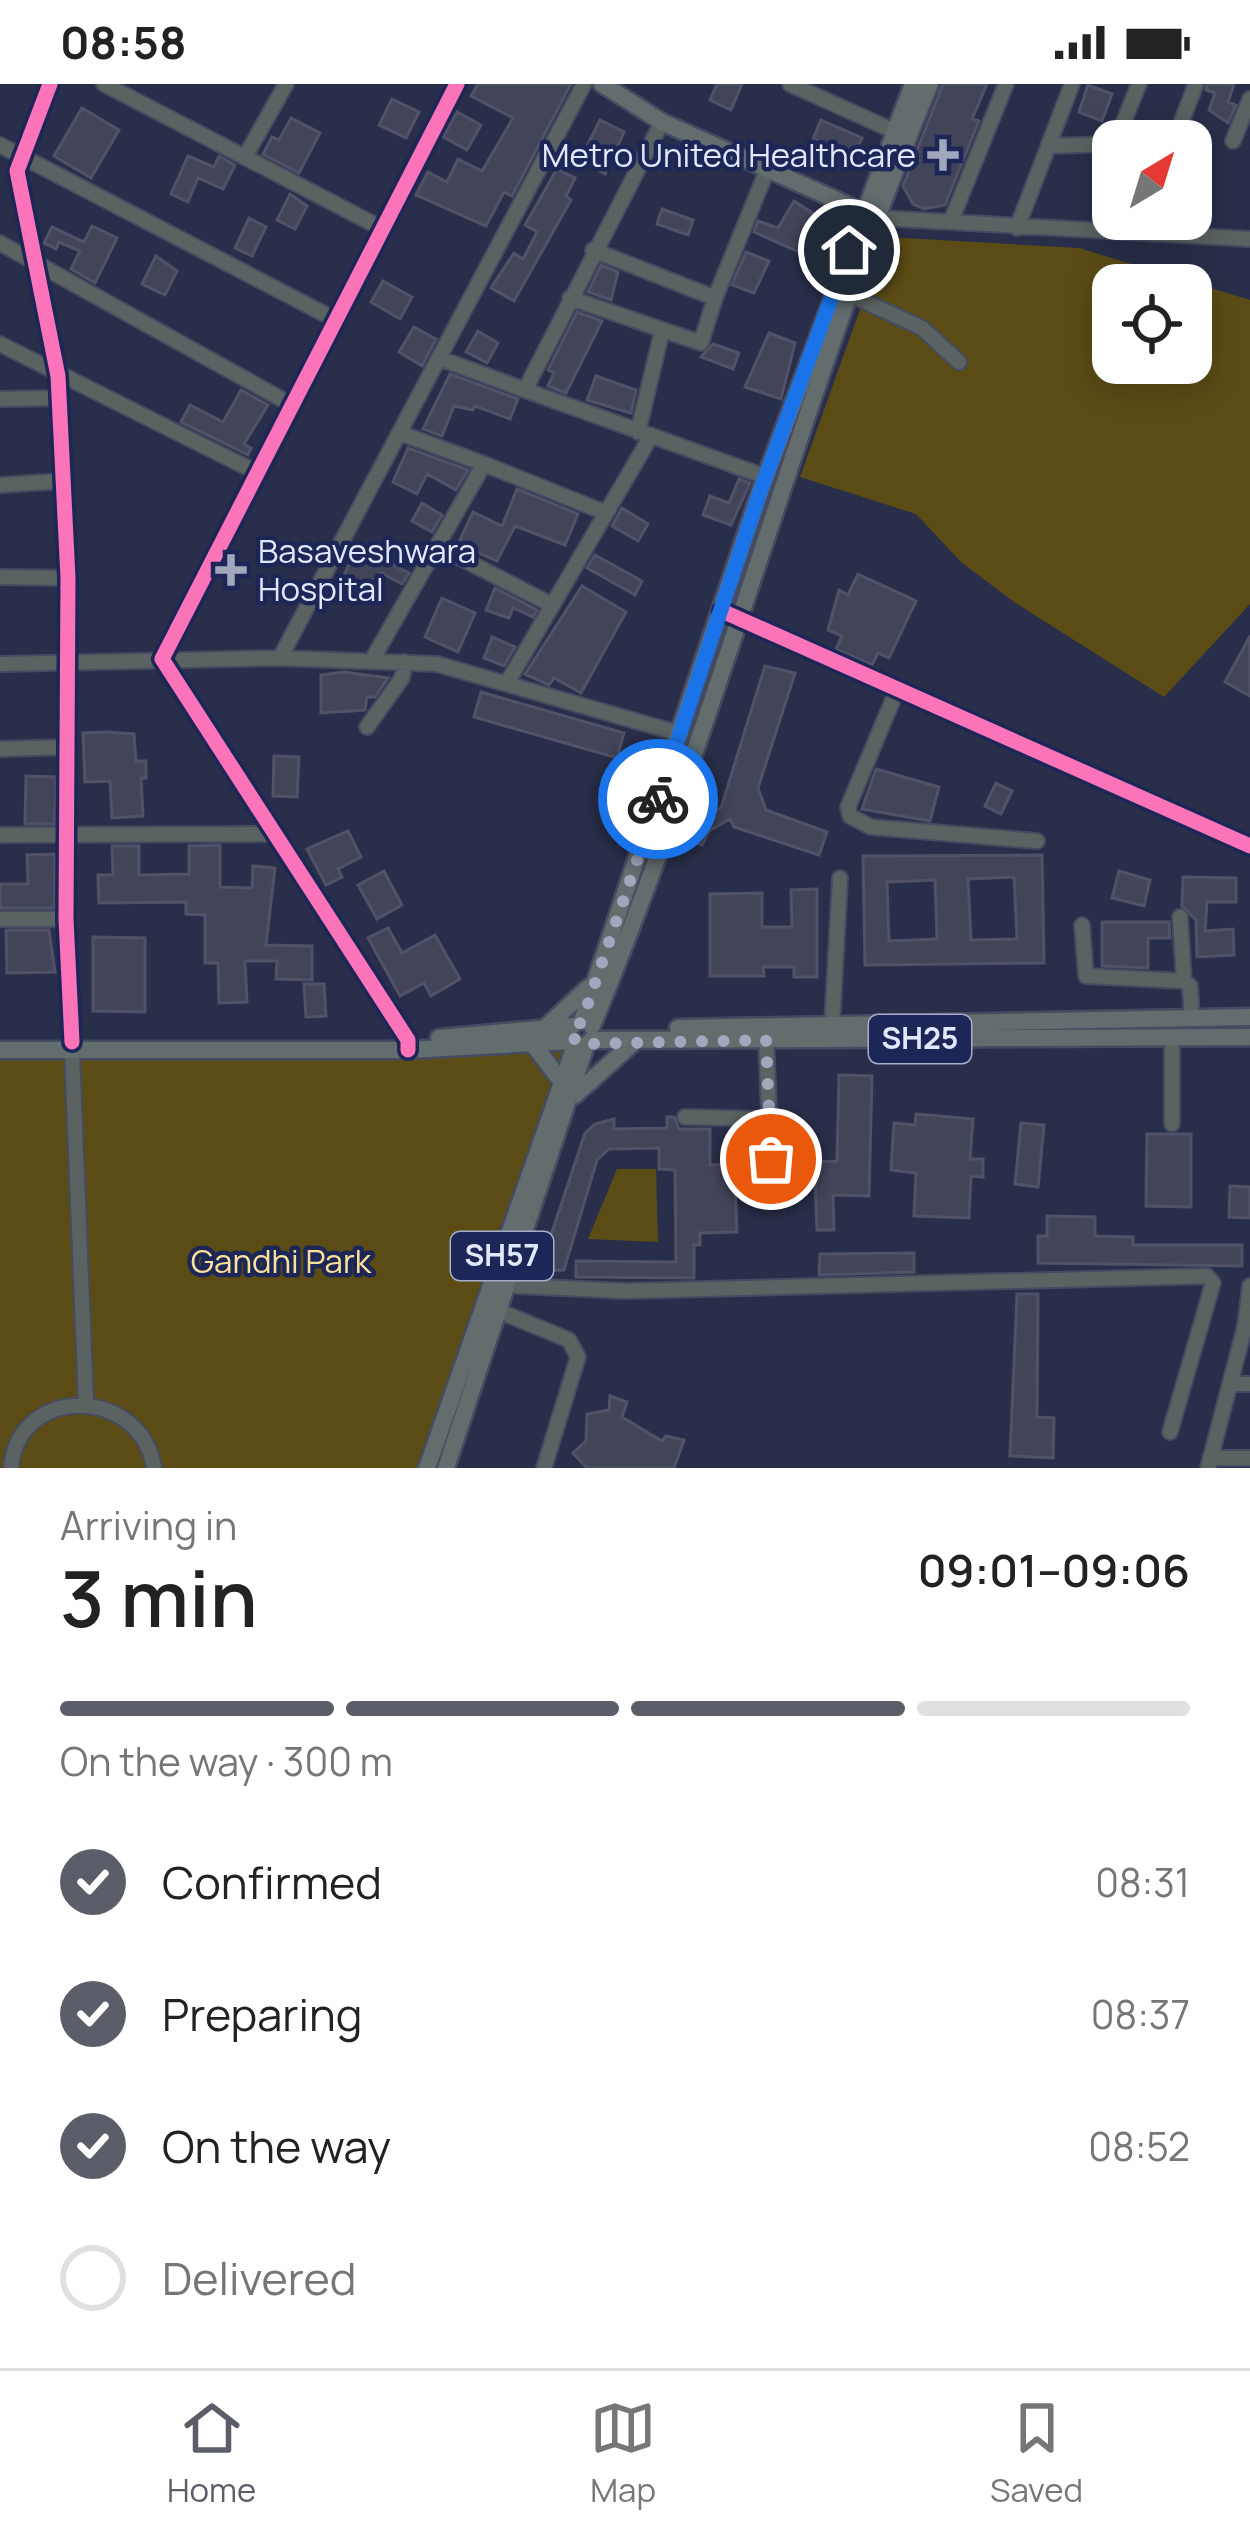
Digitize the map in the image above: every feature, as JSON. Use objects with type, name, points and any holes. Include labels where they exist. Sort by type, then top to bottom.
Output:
[{"type":"main road","points":[[602,84],[662,122],[871,215]]},
{"type":"main road","name":"SH57","points":[[871,215],[894,131],[913,84]]},
{"type":"main road","name":"SH57","points":[[500,1285],[570,1100],[598,975],[766,477],[871,215],[930,84]]},
{"type":"main road","name":"SH57","points":[[446,1468],[562,1082],[741,619],[843,291]]},
{"type":"main road","points":[[544,1028],[570,1008],[598,975]]},
{"type":"main road","name":"SH25","points":[[583,1034],[1250,1017]]},
{"type":"main road","points":[[408,1045],[544,1028],[583,1034]]},
{"type":"main road","points":[[0,1050],[532,1043],[583,1034]]},
{"type":"main road","name":"SH25","points":[[583,1034],[637,1040],[1250,1037]]},
{"type":"main road","points":[[0,1040],[72,1047]]},
{"type":"main road","points":[[570,1100],[637,1040]]},
{"type":"main road","points":[[532,1043],[562,1082]]},
{"type":"main road","name":"SH57","points":[[427,1468],[493,1308]]},
{"type":"street","points":[[50,84],[20,155],[32,260],[58,376],[68,578],[66,919],[86,1403]]},
{"type":"street","points":[[104,84],[383,229]]},
{"type":"street","points":[[245,157],[286,84]]},
{"type":"street","points":[[162,659],[457,84]]},
{"type":"street","points":[[280,658],[584,84]]},
{"type":"street","points":[[790,84],[894,131]]},
{"type":"street","points":[[951,221],[1006,84]]},
{"type":"street","points":[[1017,228],[1072,84]]},
{"type":"street","points":[[1123,120],[1139,84]]},
{"type":"street","points":[[1182,120],[1196,84]]},
{"type":"street","points":[[1233,141],[1250,99]]},
{"type":"street","points":[[525,390],[662,122]]},
{"type":"street","points":[[1048,146],[1092,143]]},
{"type":"street","points":[[0,145],[336,320]]},
{"type":"street","points":[[570,298],[701,343],[768,168]]},
{"type":"street","points":[[871,215],[1017,228],[1092,227]]},
{"type":"street","points":[[1212,234],[1250,239]]},
{"type":"street","points":[[0,243],[292,405]]},
{"type":"street","points":[[593,250],[715,298]]},
{"type":"street","points":[[843,291],[922,328],[959,362]]},
{"type":"street","points":[[508,682],[606,513],[644,434],[662,331]]},
{"type":"street","points":[[0,344],[258,473]]},
{"type":"street","points":[[439,358],[766,477]]},
{"type":"street","points":[[0,399],[59,398]]},
{"type":"street","points":[[400,433],[606,513]]},
{"type":"street","points":[[372,660],[484,464]]},
{"type":"street","points":[[0,485],[62,481]]},
{"type":"street","points":[[437,546],[553,605]]},
{"type":"street","points":[[0,577],[68,578]]},
{"type":"street","points":[[722,611],[1250,846]]},
{"type":"street","points":[[0,664],[280,658],[437,664],[681,734]]},
{"type":"street","points":[[162,659],[408,1045]]},
{"type":"street","points":[[367,727],[402,678],[405,662]]},
{"type":"street","points":[[897,690],[848,807],[850,816],[871,827],[1037,841]]},
{"type":"street","points":[[0,749],[68,747]]},
{"type":"street","points":[[0,835],[275,834]]},
{"type":"street","points":[[832,1026],[840,878]]},
{"type":"street","points":[[1180,917],[1184,981]]},
{"type":"street","points":[[0,920],[66,919]]},
{"type":"street","points":[[1082,925],[1086,976],[1184,981],[1190,986],[1192,1019]]},
{"type":"street","points":[[1172,1038],[1172,1124]]},
{"type":"street","points":[[766,1040],[771,1159]]},
{"type":"street","points":[[685,1117],[770,1119]]},
{"type":"street","points":[[500,1285],[648,1291],[1207,1276],[1213,1282],[1170,1432]]},
{"type":"street","points":[[1250,1286],[1248,1326],[1209,1463],[1250,1458]]},
{"type":"street","points":[[493,1308],[568,1340],[578,1357],[544,1468]]},
{"type":"street","points":[[1230,1384],[1250,1384]]},
{"type":"street","points":[[11,1468],[13,1453],[29,1425],[49,1411],[86,1403],[116,1411],[135,1426],[151,1451],[154,1468]]},
{"type":"green space","points":[[886,237],[1079,248],[1132,264],[1092,264],[1092,384],[1212,384],[1212,288],[1250,300],[1250,604],[1164,697],[1014,602],[961,562],[916,514],[800,477]]},
{"type":"green space","name":"Gandhi Park","points":[[575,1049],[431,1468],[0,1468],[0,1058]]},
{"type":"green space","points":[[617,1169],[656,1169],[658,1242],[588,1239]]},
{"type":"building","points":[[478,84],[571,84],[512,196],[504,192],[486,226],[416,195],[428,172],[447,182],[458,159],[482,171],[513,118],[471,96]]},
{"type":"building","points":[[717,84],[742,84],[731,110],[710,100]]},
{"type":"building","name":"Metro United Healthcare","points":[[943,84],[987,84],[972,119],[979,121],[945,205],[924,209],[913,204],[903,186]]},
{"type":"building","points":[[1207,84],[1234,84],[1228,102],[1236,105],[1228,123],[1209,110],[1215,93],[1206,90]]},
{"type":"building","points":[[1088,85],[1112,94],[1102,120],[1079,112]]},
{"type":"building","points":[[392,99],[419,112],[406,138],[379,125]]},
{"type":"building","points":[[82,108],[119,130],[91,178],[54,156]]},
{"type":"building","points":[[457,112],[481,125],[467,150],[443,137]]},
{"type":"building","points":[[291,118],[320,133],[299,173],[263,154],[272,137],[279,140]]},
{"type":"building","points":[[600,120],[624,132],[605,174],[580,160]]},
{"type":"building","points":[[821,120],[862,138],[853,157],[813,139]]},
{"type":"building","points":[[188,156],[214,167],[219,156],[235,165],[223,189],[198,178],[188,202],[171,194]]},
{"type":"building","points":[[557,169],[575,178],[566,196],[571,200],[514,301],[491,288],[514,253],[523,259],[537,232],[525,225]]},
{"type":"building","points":[[290,194],[307,206],[295,229],[277,220]]},
{"type":"building","points":[[794,201],[827,222],[815,244],[831,249],[826,264],[754,232],[758,221],[778,228]]},
{"type":"building","points":[[662,209],[693,220],[688,235],[657,224]]},
{"type":"building","points":[[249,218],[266,227],[252,256],[235,248]]},
{"type":"building","points":[[92,226],[117,238],[95,283],[71,269],[80,251],[59,242],[56,249],[44,243],[52,227],[84,242]]},
{"type":"building","points":[[746,252],[769,261],[754,293],[732,285]]},
{"type":"building","points":[[156,256],[177,271],[165,295],[142,284]]},
{"type":"building","points":[[601,265],[618,272],[611,300],[588,292]]},
{"type":"building","points":[[383,281],[412,297],[400,319],[371,302]]},
{"type":"building","points":[[577,312],[602,321],[566,393],[548,386],[554,373],[548,370]]},
{"type":"building","points":[[414,327],[436,339],[422,366],[399,352]]},
{"type":"building","points":[[478,331],[498,343],[487,363],[466,352]]},
{"type":"building","points":[[769,333],[795,343],[781,399],[745,387]]},
{"type":"building","points":[[713,344],[739,353],[733,369],[701,357]]},
{"type":"building","points":[[450,374],[518,399],[510,419],[475,406],[473,410],[454,406],[442,436],[423,429]]},
{"type":"building","points":[[596,376],[636,390],[631,413],[587,400]]},
{"type":"building","points":[[241,390],[268,405],[244,444],[251,448],[248,455],[181,422],[190,405],[223,422]]},
{"type":"building","points":[[408,448],[468,470],[456,490],[427,474],[417,494],[393,482]]},
{"type":"building","points":[[739,479],[750,483],[731,525],[703,515],[710,496],[729,503]]},
{"type":"building","points":[[517,489],[578,514],[565,545],[515,526],[497,561],[458,544],[473,512],[502,526]]},
{"type":"building","points":[[422,503],[442,515],[432,532],[412,521]]},
{"type":"building","points":[[622,508],[648,524],[638,541],[612,526]]},
{"type":"building","points":[[358,546],[409,573],[402,584],[381,573],[363,601],[339,585]]},
{"type":"building","points":[[595,555],[642,581],[635,595],[587,568]]},
{"type":"building","points":[[858,574],[916,601],[889,658],[878,653],[872,665],[836,649],[842,636],[828,630],[839,590],[848,595]]},
{"type":"building","points":[[582,586],[626,612],[581,693],[554,678],[549,685],[525,674]]},
{"type":"building","points":[[495,588],[537,610],[533,617],[513,608],[509,618],[486,610]]},
{"type":"building","points":[[442,598],[475,613],[458,652],[425,637]]},
{"type":"building","points":[[1250,636],[1250,696],[1225,682]]},
{"type":"building","points":[[492,637],[515,647],[504,666],[484,658]]},
{"type":"building","points":[[765,666],[795,673],[758,788],[766,810],[827,832],[819,855],[734,827],[730,819],[709,831],[702,845],[678,836],[688,811],[704,815],[721,808]]},
{"type":"building","points":[[344,672],[388,678],[375,697],[367,697],[365,710],[321,713],[321,675]]},
{"type":"building","points":[[481,692],[624,733],[617,758],[474,717]]},
{"type":"building","points":[[83,733],[134,734],[136,761],[146,761],[146,778],[141,778],[143,816],[112,818],[110,781],[85,782]]},
{"type":"building","points":[[274,756],[299,757],[297,797],[273,796]]},
{"type":"building","points":[[876,769],[939,787],[930,821],[862,809]]},
{"type":"building","points":[[26,776],[56,777],[55,824],[25,824]]},
{"type":"building","points":[[996,783],[1012,791],[1001,814],[985,806]]},
{"type":"building","points":[[348,831],[361,857],[338,869],[342,877],[326,885],[307,849]]},
{"type":"building","points":[[220,845],[220,887],[252,888],[253,866],[275,868],[266,945],[312,946],[312,980],[276,979],[277,961],[245,961],[247,1002],[219,1003],[218,963],[205,963],[205,915],[186,914],[186,902],[99,903],[98,875],[113,875],[112,846],[139,846],[139,875],[189,874],[189,846]]},
{"type":"building","points":[[55,854],[55,908],[0,908],[0,884],[28,884],[27,855]]},
{"type":"building","points":[[1042,855],[1044,963],[865,965],[863,856]],"holes":[[[1014,877],[1017,939],[971,940],[968,879]],[[935,880],[937,939],[889,941],[887,882]]]},
{"type":"building","points":[[384,871],[402,905],[377,919],[358,885]]},
{"type":"building","points":[[1119,871],[1150,880],[1144,906],[1112,898]]},
{"type":"building","points":[[1183,877],[1236,878],[1236,902],[1207,902],[1205,931],[1233,929],[1234,955],[1197,957],[1196,920],[1182,906]]},
{"type":"building","points":[[817,889],[817,977],[794,977],[794,967],[763,967],[764,976],[710,976],[710,894],[762,893],[762,927],[792,927],[791,890]]},
{"type":"building","points":[[1102,922],[1169,922],[1170,938],[1148,938],[1148,968],[1102,966]]},
{"type":"building","points":[[388,928],[402,953],[435,935],[460,979],[431,996],[424,983],[400,996],[368,938]]},
{"type":"building","points":[[6,930],[49,930],[55,972],[7,973]]},
{"type":"building","points":[[93,937],[145,938],[145,1012],[93,1011]]},
{"type":"building","points":[[304,984],[324,984],[326,1016],[306,1017]]},
{"type":"building","points":[[839,1075],[872,1076],[869,1196],[833,1195],[834,1230],[817,1230],[815,1180],[735,1182],[737,1232],[700,1233],[700,1245],[694,1245],[694,1278],[576,1277],[576,1261],[676,1262],[675,1170],[659,1169],[659,1148],[609,1149],[597,1160],[564,1270],[539,1271],[585,1133],[595,1124],[614,1119],[614,1129],[667,1128],[667,1117],[674,1117],[679,1129],[710,1129],[710,1165],[761,1163],[770,1170],[781,1163],[837,1161]]},
{"type":"building","points":[[916,1114],[973,1119],[970,1159],[983,1159],[983,1177],[971,1176],[969,1218],[914,1216],[916,1173],[891,1170],[894,1123],[915,1125]]},
{"type":"building","points":[[1021,1123],[1044,1125],[1038,1187],[1015,1184]]},
{"type":"building","points":[[1147,1134],[1191,1134],[1191,1207],[1146,1206]]},
{"type":"building","points":[[1230,1186],[1250,1187],[1250,1218],[1229,1217]]},
{"type":"building","points":[[1047,1216],[1095,1217],[1095,1236],[1133,1237],[1133,1245],[1242,1245],[1242,1266],[1038,1263],[1038,1236],[1047,1236]]},
{"type":"building","points":[[914,1253],[914,1272],[819,1275],[820,1254]]},
{"type":"building","points":[[1017,1294],[1038,1294],[1037,1417],[1054,1418],[1053,1458],[1010,1456]]},
{"type":"building","points":[[610,1396],[627,1402],[622,1417],[662,1441],[666,1436],[684,1440],[674,1468],[587,1468],[573,1453],[586,1441],[587,1414],[609,1410]]},
{"type":"cycle path","points":[[50,84],[17,171],[58,376],[68,578],[66,919],[72,1042]]},
{"type":"cycle path","points":[[408,1050],[408,1040],[162,659],[457,84]]},
{"type":"cycle path","points":[[722,611],[1250,846]]},
{"type":"way so far","points":[[658,799],[582,1021],[572,1026],[570,1034],[579,1044],[591,1040],[766,1040],[771,1159]]},
{"type":"place","name":"Metro United Healthcare","points":[[943,155]]},
{"type":"place","name":"Basaveshwara Hospital","points":[[231,570]]},
{"type":"route","points":[[658,799],[760,492],[849,250]]}]
